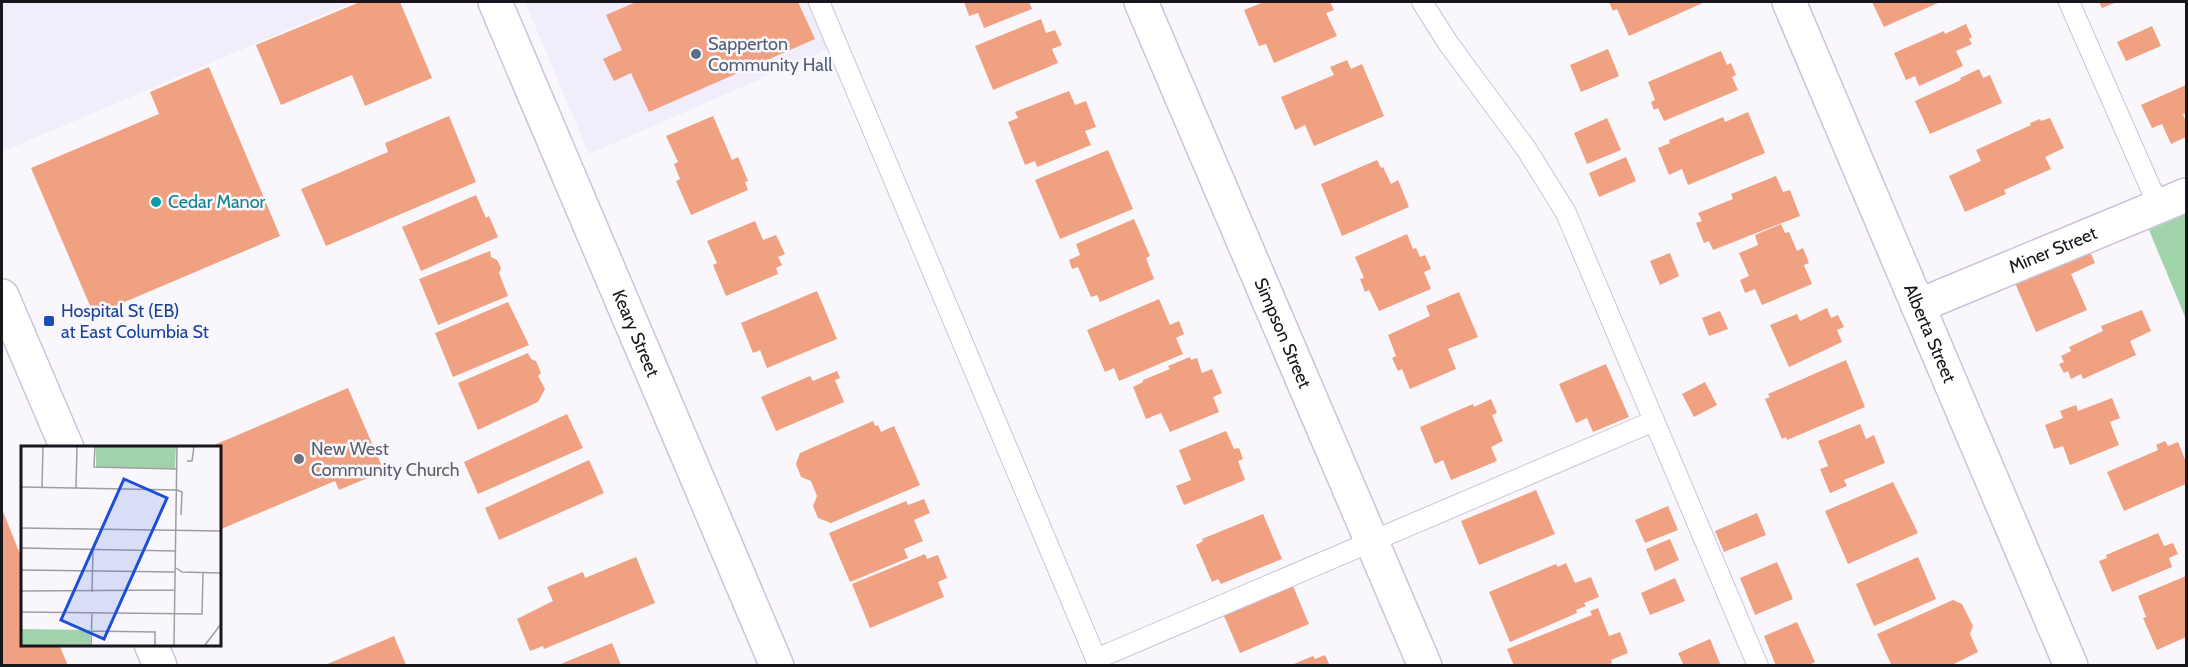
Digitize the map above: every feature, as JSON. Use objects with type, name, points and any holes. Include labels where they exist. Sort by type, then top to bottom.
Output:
[{"type":"street","name":"Keary Street","points":[[495,2],[777,666]]},
{"type":"street","name":"Simpson Street","points":[[1141,2],[1425,666]]},
{"type":"street","name":"Alberta Street","points":[[1789,2],[2071,666]]},
{"type":"street","name":"Miner Street","points":[[1918,306],[2173,201]]},
{"type":"street","points":[[2,296],[66,446]]},
{"type":"street","points":[[151,646],[160,666]]},
{"type":"lane","points":[[819,2],[1097,662],[1654,421]]},
{"type":"lane","points":[[1422,2],[1448,43],[1527,150],[1566,213],[1758,666]]},
{"type":"lane","points":[[2069,2],[2173,201]]},
{"type":"shaded area","points":[[2,2],[353,2],[2,152]]},
{"type":"shaded area","points":[[525,2],[819,2],[838,45],[589,154]]},
{"type":"green space","points":[[2186,214],[2186,319],[2149,230]]},
{"type":"building","points":[[360,2],[400,2],[432,78],[365,106],[352,75],[281,105],[256,45]]},
{"type":"building","name":"Sapperton Community Hall","points":[[636,2],[798,2],[815,39],[649,112],[631,73],[614,81],[603,59],[622,50],[606,15]]},
{"type":"building","points":[[964,2],[1029,2],[1032,9],[984,28],[978,13],[969,16]]},
{"type":"building","points":[[1264,2],[1330,2],[1334,10],[1326,13],[1337,36],[1274,63],[1266,44],[1259,46],[1244,10]]},
{"type":"building","points":[[1609,2],[1705,2],[1629,36],[1617,9],[1613,11]]},
{"type":"building","points":[[1872,2],[1940,2],[1884,27]]},
{"type":"building","points":[[2099,2],[2117,2],[2102,8]]},
{"type":"building","points":[[1041,19],[1046,33],[1055,30],[1062,45],[1052,49],[1058,63],[993,90],[975,46]]},
{"type":"building","points":[[1966,24],[1972,37],[1969,39],[1972,44],[1956,51],[1963,66],[1919,86],[1915,76],[1906,80],[1894,53]]},
{"type":"building","points":[[2152,26],[2161,46],[2126,61],[2117,42]]},
{"type":"building","points":[[1608,49],[1619,76],[1581,92],[1570,65]]},
{"type":"building","points":[[1721,51],[1727,65],[1731,63],[1736,75],[1732,77],[1738,90],[1664,121],[1658,108],[1654,110],[1651,102],[1655,100],[1648,82]]},
{"type":"building","points":[[1347,60],[1351,69],[1362,64],[1384,116],[1314,146],[1305,125],[1295,130],[1281,97],[1334,75],[1330,67]]},
{"type":"building","name":"Cedar Manor","points":[[209,67],[280,236],[94,315],[31,168],[159,114],[150,92]]},
{"type":"building","points":[[1979,69],[1983,78],[1990,75],[2002,103],[1930,134],[1915,101]]},
{"type":"building","points":[[2186,85],[2186,113],[2183,114],[2186,122],[2186,137],[2171,144],[2162,124],[2152,128],[2141,105]]},
{"type":"building","points":[[1069,91],[1075,105],[1086,101],[1096,127],[1085,131],[1091,145],[1037,167],[1035,161],[1025,165],[1008,122],[1018,118],[1015,112]]},
{"type":"building","points":[[1748,112],[1765,153],[1688,185],[1682,169],[1669,175],[1658,148],[1670,143],[1669,140],[1723,117],[1725,122]]},
{"type":"building","points":[[449,116],[476,182],[326,246],[301,189],[388,152],[385,143]]},
{"type":"building","points":[[713,116],[732,160],[738,157],[748,181],[745,182],[748,190],[691,215],[676,181],[680,179],[674,164],[678,162],[666,136]]},
{"type":"building","points":[[1607,118],[1621,150],[1587,164],[1574,133]]},
{"type":"building","points":[[2050,118],[2064,148],[2045,157],[2051,169],[2004,190],[2006,194],[1965,212],[1949,176],[1981,161],[1976,150],[2031,125],[2030,123]]},
{"type":"building","points":[[1108,150],[1133,209],[1060,239],[1035,180]]},
{"type":"building","points":[[1626,157],[1636,181],[1599,197],[1589,173]]},
{"type":"building","points":[[1377,160],[1391,184],[1398,180],[1409,207],[1342,236],[1321,184]]},
{"type":"building","points":[[1776,176],[1783,192],[1790,190],[1800,216],[1713,250],[1709,241],[1704,243],[1696,223],[1702,221],[1698,213],[1733,199],[1731,194]]},
{"type":"building","points":[[476,195],[486,218],[489,216],[498,237],[421,271],[402,227]]},
{"type":"building","points":[[1134,219],[1150,256],[1146,258],[1154,279],[1100,302],[1097,295],[1091,297],[1078,267],[1072,269],[1069,260],[1080,255],[1076,244]]},
{"type":"building","points":[[755,221],[763,240],[776,235],[785,254],[778,257],[782,265],[776,268],[778,274],[726,296],[713,265],[717,263],[707,241]]},
{"type":"building","points":[[1781,224],[1785,233],[1789,232],[1797,251],[1803,248],[1809,263],[1804,265],[1812,284],[1762,305],[1755,289],[1745,293],[1740,280],[1749,276],[1739,253],[1758,245],[1755,235]]},
{"type":"building","points":[[1407,234],[1413,249],[1416,248],[1420,257],[1425,255],[1431,269],[1424,272],[1431,289],[1379,311],[1369,290],[1365,292],[1360,279],[1364,278],[1355,257]]},
{"type":"building","points":[[2089,249],[2095,263],[2071,274],[2087,310],[2036,332],[2012,276]]},
{"type":"building","points":[[490,251],[491,257],[497,260],[501,268],[499,273],[508,296],[438,325],[419,279]]},
{"type":"building","points":[[1670,253],[1679,276],[1660,285],[1650,261]]},
{"type":"building","points":[[817,291],[837,339],[767,368],[760,350],[753,353],[741,323]]},
{"type":"building","points":[[1459,292],[1478,337],[1448,349],[1456,369],[1410,389],[1402,369],[1398,371],[1392,358],[1396,356],[1388,335],[1430,316],[1426,306]]},
{"type":"building","points":[[1159,299],[1170,325],[1179,321],[1184,334],[1176,338],[1183,354],[1119,381],[1114,368],[1105,372],[1087,330]]},
{"type":"building","points":[[508,302],[529,345],[453,377],[435,333]]},
{"type":"building","points":[[1827,308],[1831,318],[1838,315],[1844,327],[1837,330],[1842,342],[1789,367],[1770,325],[1797,314],[1800,321]]},
{"type":"building","points":[[2142,310],[2151,331],[2130,341],[2136,355],[2083,379],[2081,374],[2071,379],[2068,371],[2064,373],[2059,364],[2064,362],[2061,356],[2071,351],[2069,347],[2103,331],[2101,326]]},
{"type":"building","points":[[1720,311],[1728,329],[1709,336],[1702,318]]},
{"type":"building","points":[[528,353],[531,359],[536,361],[541,373],[538,376],[545,389],[538,402],[478,430],[458,383]]},
{"type":"building","points":[[1190,357],[1191,360],[1197,358],[1202,373],[1212,369],[1222,393],[1213,397],[1219,412],[1170,432],[1161,413],[1146,419],[1133,387],[1143,380],[1170,369],[1168,366]]},
{"type":"building","points":[[1846,360],[1865,407],[1787,440],[1786,437],[1782,439],[1765,399],[1770,397],[1768,394]]},
{"type":"building","points":[[1606,364],[1629,417],[1593,432],[1587,418],[1576,423],[1559,384]]},
{"type":"building","points":[[837,371],[840,378],[835,380],[844,402],[776,431],[761,397],[810,376],[813,381]]},
{"type":"building","points":[[1705,382],[1717,405],[1694,417],[1682,394]]},
{"type":"building","name":"New West Community Church","points":[[348,388],[384,471],[339,490],[335,481],[220,530],[220,446],[212,446]]},
{"type":"building","points":[[2112,398],[2120,418],[2110,422],[2119,445],[2070,465],[2063,446],[2054,449],[2045,425],[2063,418],[2060,411],[2076,405],[2078,411]]},
{"type":"building","points":[[1491,399],[1497,413],[1492,415],[1503,441],[1491,447],[1497,461],[1451,480],[1443,460],[1435,464],[1420,427],[1473,404],[1474,407]]},
{"type":"building","points":[[567,414],[583,448],[478,494],[464,462]]},
{"type":"building","points":[[873,421],[881,432],[894,426],[920,485],[831,523],[818,518],[813,506],[817,496],[811,481],[801,477],[796,464],[800,453]]},
{"type":"building","points":[[1860,424],[1866,439],[1874,435],[1885,463],[1844,480],[1847,486],[1830,493],[1820,469],[1828,466],[1818,441]]},
{"type":"building","points":[[1226,431],[1234,449],[1239,448],[1243,459],[1238,461],[1245,480],[1184,505],[1176,486],[1191,480],[1179,450]]},
{"type":"building","points":[[2165,441],[2168,446],[2178,442],[2186,462],[2186,484],[2124,511],[2107,472],[2158,450],[2156,445]]},
{"type":"building","points":[[589,460],[604,493],[499,540],[485,508]]},
{"type":"building","points":[[1893,482],[1918,533],[1848,564],[1825,511]]},
{"type":"building","points":[[1536,490],[1555,534],[1479,565],[1461,521]]},
{"type":"building","points":[[924,499],[930,513],[914,520],[923,541],[904,549],[908,558],[850,582],[829,533],[906,501],[908,505]]},
{"type":"building","points":[[1668,506],[1678,530],[1645,543],[1635,520]]},
{"type":"building","points":[[2,509],[21,556],[21,646],[60,646],[68,666],[2,666]]},
{"type":"building","points":[[1757,513],[1766,535],[1724,552],[1715,531]]},
{"type":"building","points":[[1263,514],[1282,559],[1221,584],[1218,579],[1212,582],[1196,545],[1203,541],[1202,539]]},
{"type":"building","points":[[2158,533],[2164,546],[2173,543],[2178,554],[2169,558],[2172,567],[2112,592],[2099,561],[2107,558],[2106,555]]},
{"type":"building","points":[[1670,539],[1679,560],[1655,571],[1646,549]]},
{"type":"building","points":[[925,554],[927,559],[938,555],[947,578],[938,582],[944,597],[870,628],[852,584]]},
{"type":"building","points":[[636,557],[655,603],[544,649],[543,646],[530,651],[517,619],[553,601],[547,587],[583,572],[585,578]]},
{"type":"building","points":[[1918,557],[1936,599],[1874,626],[1856,584]]},
{"type":"building","points":[[1777,562],[1793,599],[1755,615],[1740,578]]},
{"type":"building","points":[[1566,563],[1575,583],[1591,577],[1599,597],[1584,603],[1586,606],[1576,610],[1577,613],[1510,642],[1489,592],[1556,564],[1558,567]]},
{"type":"building","points":[[2186,576],[2186,637],[2157,650],[2143,618],[2146,617],[2138,596]]},
{"type":"building","points":[[1675,578],[1685,601],[1650,615],[1641,593]]},
{"type":"building","points":[[1290,579],[1309,624],[1240,653],[1221,609]]},
{"type":"building","points":[[1953,600],[1962,604],[1973,626],[1970,634],[1978,652],[1950,666],[1892,666],[1877,634]]},
{"type":"building","points":[[1598,608],[1609,636],[1620,632],[1628,653],[1611,660],[1612,663],[1607,666],[1514,666],[1507,649],[1592,615],[1590,611]]},
{"type":"building","points":[[1797,622],[1815,662],[1807,666],[1776,666],[1764,636]]},
{"type":"building","points":[[394,636],[406,665],[325,665]]},
{"type":"building","points":[[1710,639],[1721,666],[1684,666],[1678,653]]},
{"type":"building","points":[[612,643],[621,665],[558,665]]},
{"type":"building","points":[[1325,655],[1330,666],[1289,666],[1313,656],[1315,659]]},
{"type":"place","name":"Sapperton Community Hall","points":[[696,54]]},
{"type":"place","name":"Cedar Manor","points":[[156,202]]},
{"type":"place","name":"Hospital St (EB) at East Columbia St","points":[[49,321]]},
{"type":"place","name":"New West Community Church","points":[[299,459]]}]
